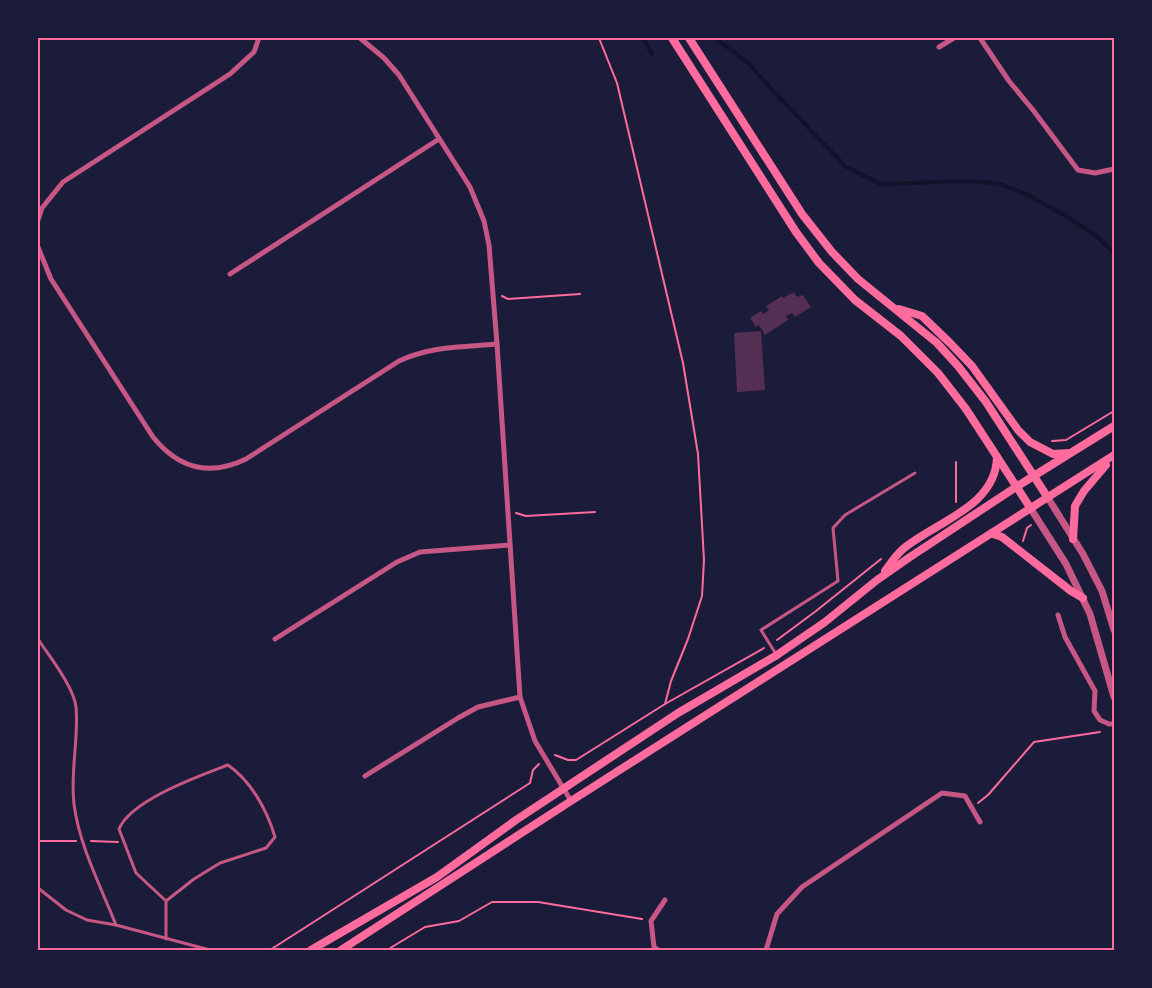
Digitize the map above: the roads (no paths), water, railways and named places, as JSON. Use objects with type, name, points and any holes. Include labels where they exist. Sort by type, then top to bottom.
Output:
[{"type":"main road","points":[[672,38],[796,232],[819,263],[855,300],[901,336],[938,373],[966,409],[1031,509]]},
{"type":"main road","points":[[689,38],[802,214],[851,272],[937,343],[958,366],[986,402],[1048,498]]},
{"type":"main road","points":[[892,307],[922,316],[950,343],[972,366],[1018,430],[1030,442],[1053,454],[1072,453]]},
{"type":"main road","points":[[310,951],[437,877],[563,789],[678,713],[777,655],[825,622],[877,580],[1016,487],[1114,426]]},
{"type":"main road","points":[[341,951],[571,801],[1114,455]]},
{"type":"main road","points":[[1073,539],[1075,506],[1094,478],[1114,455]]},
{"type":"main road","points":[[877,580],[902,549],[968,507],[983,492],[996,470],[997,457]]},
{"type":"main road","points":[[993,534],[1002,537],[1083,598]]},
{"type":"street","points":[[38,220],[42,207],[63,182],[230,74],[254,52],[259,38]]},
{"type":"street","points":[[360,38],[384,58],[399,75],[470,187],[484,221],[489,245],[497,344],[520,697],[535,741],[571,801]]},
{"type":"street","points":[[939,47],[954,38]]},
{"type":"street","points":[[980,38],[1009,81],[1078,170],[1095,173],[1114,169]]},
{"type":"street","points":[[230,274],[439,140]]},
{"type":"street","points":[[38,247],[51,279],[153,437],[174,459],[202,468],[218,469],[232,466],[246,459],[399,361],[416,353],[432,349],[497,344]]},
{"type":"street","points":[[1048,498],[1102,591],[1114,630]]},
{"type":"street","points":[[1031,509],[1066,564],[1083,598],[1090,614],[1114,697]]},
{"type":"street","points":[[275,639],[409,556],[420,552],[510,545]]},
{"type":"street","points":[[1058,615],[1065,637],[1095,691],[1094,711],[1100,720],[1114,724]]},
{"type":"street","points":[[365,776],[478,707],[520,697]]},
{"type":"street","points":[[766,951],[777,914],[802,887],[942,793],[964,796],[973,807],[980,822]]},
{"type":"street","points":[[658,951],[654,947],[651,921],[665,900]]},
{"type":"lane","points":[[777,655],[761,630],[838,581],[833,528],[845,515],[915,474]]},
{"type":"lane","points":[[38,639],[68,687],[76,705],[73,764],[74,804],[83,841],[116,925]]},
{"type":"lane","points":[[166,901],[194,879],[220,863],[266,848],[275,837],[257,797],[240,773],[228,765],[169,789],[124,818],[119,829],[136,873],[166,901],[166,939]]},
{"type":"lane","points":[[38,888],[66,910],[87,920],[116,925],[210,951]]},
{"type":"waterway","points":[[643,38],[652,54]]},
{"type":"waterway","points":[[715,38],[747,62],[845,166],[880,184],[970,181],[997,183],[1024,193],[1066,216],[1094,234],[1114,253]]}]
